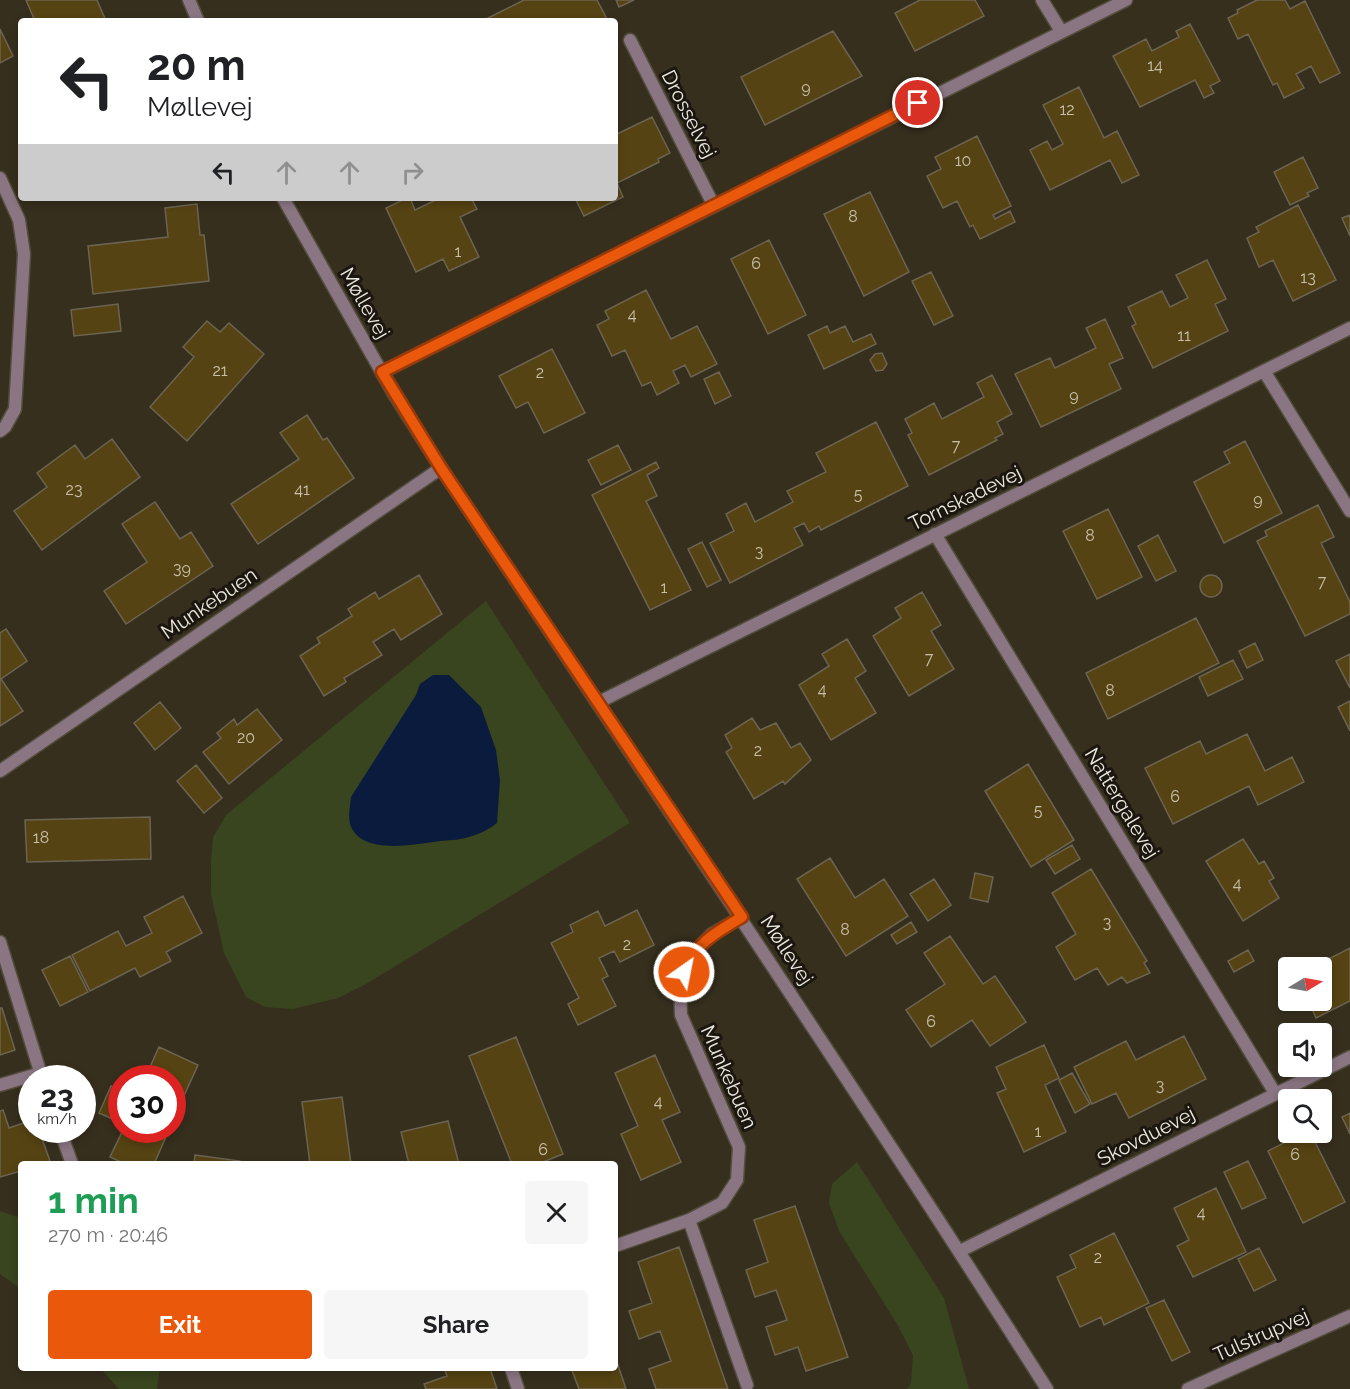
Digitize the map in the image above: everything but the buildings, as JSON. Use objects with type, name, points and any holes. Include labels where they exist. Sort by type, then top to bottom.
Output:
[{"type":"street","points":[[189,0],[197,18]]},
{"type":"street","points":[[1042,0],[1061,31]]},
{"type":"street","points":[[382,372],[1126,0]]},
{"type":"street","name":"Drosselvej","points":[[630,40],[714,206]]},
{"type":"street","points":[[0,178],[19,220],[24,254],[15,409],[0,432]]},
{"type":"street","name":"Møllevej","points":[[285,201],[382,372],[441,468],[742,917],[960,1251],[1047,1389]]},
{"type":"street","name":"Tornskadevej","points":[[597,703],[1350,328]]},
{"type":"street","points":[[1264,371],[1350,511]]},
{"type":"street","name":"Munkebuen","points":[[0,771],[441,468]]},
{"type":"street","name":"Nattergalevej","points":[[935,534],[1275,1093]]},
{"type":"street","name":"Munkebuen","points":[[618,1245],[689,1220],[722,1203],[737,1180],[739,1147],[681,1015],[680,985],[689,958],[712,934],[742,917]]},
{"type":"street","points":[[0,942],[39,1065]]},
{"type":"street","name":"Skovduevej","points":[[960,1251],[1350,1057]]},
{"type":"street","points":[[0,1085],[18,1081]]},
{"type":"street","points":[[65,1143],[71,1161]]},
{"type":"street","points":[[689,1220],[747,1385]]},
{"type":"street","name":"Tulstrupvej","points":[[1188,1389],[1350,1316]]},
{"type":"street","points":[[512,1371],[518,1389]]},
{"type":"green space","points":[[486,601],[630,823],[366,984],[338,998],[293,1009],[265,1007],[246,997],[224,953],[211,894],[213,837],[227,814]]},
{"type":"green space","points":[[857,1162],[944,1298],[969,1389],[907,1389],[911,1383],[913,1355],[897,1324],[839,1231],[829,1203],[832,1184]]},
{"type":"green space","points":[[0,1211],[18,1217],[18,1287],[0,1274]]},
{"type":"green space","points":[[103,1371],[160,1371],[157,1389],[119,1389]]},
{"type":"water","points":[[433,675],[449,675],[481,707],[496,750],[500,780],[497,823],[482,832],[460,839],[393,846],[369,842],[359,837],[350,825],[351,797],[416,695],[420,684]]},
{"type":"route","points":[[684,972],[689,958],[712,934],[742,917],[441,468],[382,372],[918,103]]}]
